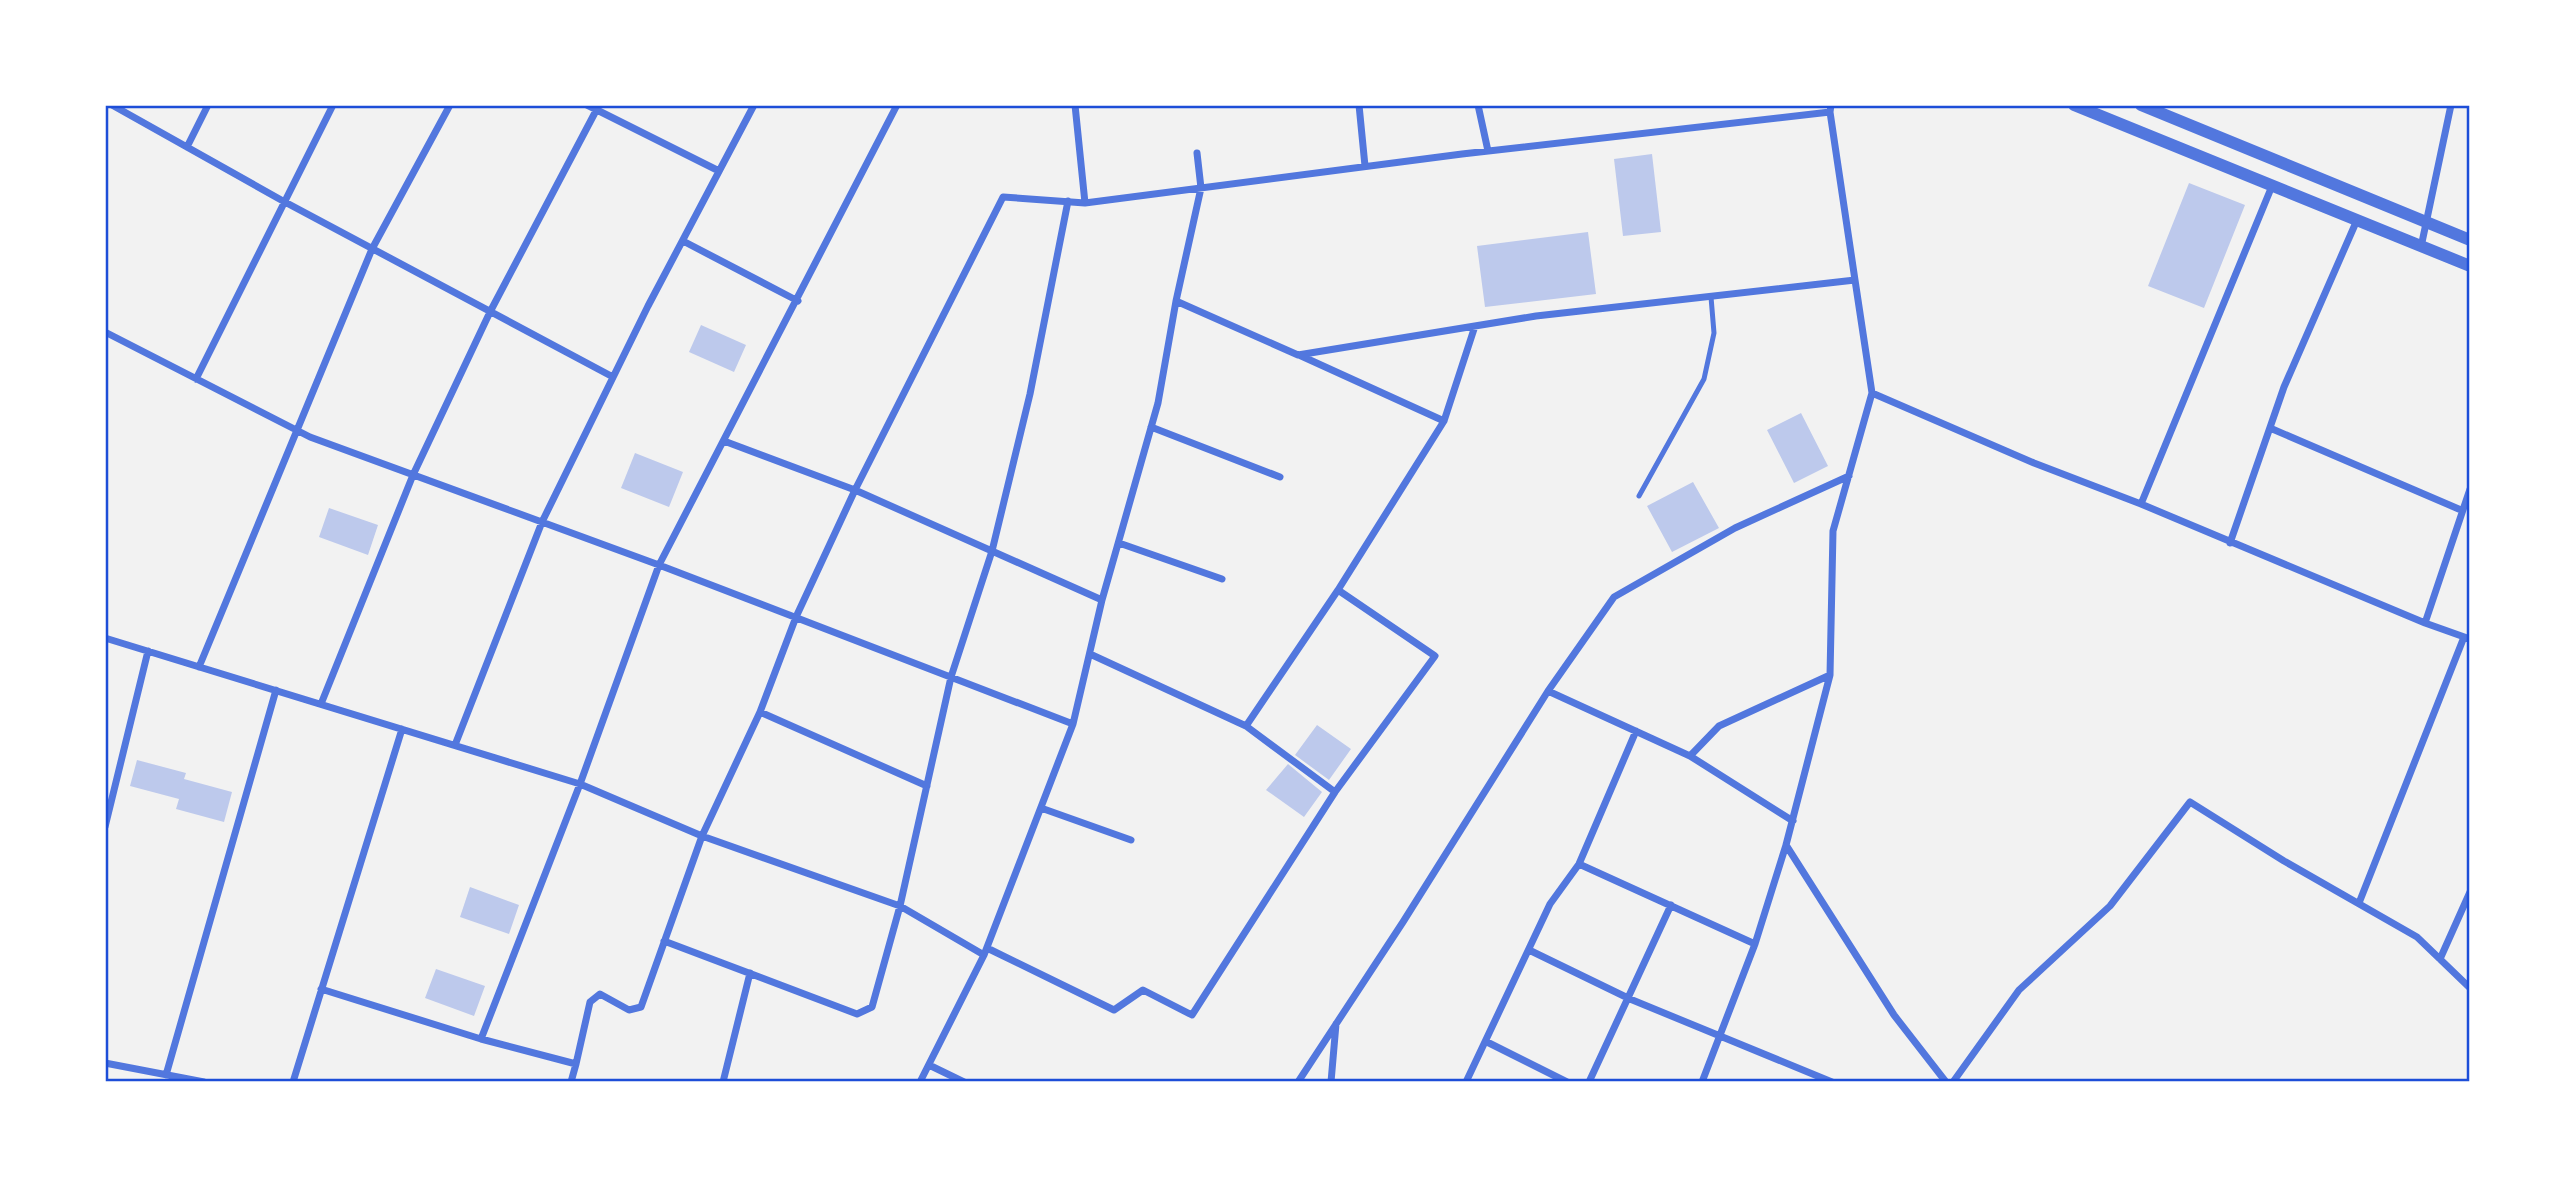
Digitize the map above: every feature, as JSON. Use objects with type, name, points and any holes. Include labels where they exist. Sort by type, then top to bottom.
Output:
[{"type":"street","points":[[112,105],[372,249],[613,377]]},
{"type":"street","points":[[187,147],[208,105]]},
{"type":"street","points":[[196,379],[333,105]]},
{"type":"street","points":[[199,667],[299,431],[372,249],[450,105]]},
{"type":"street","points":[[587,105],[597,107],[719,171]]},
{"type":"street","points":[[454,745],[542,522],[682,241],[754,105]]},
{"type":"street","points":[[481,1040],[580,784],[659,565],[897,105]]},
{"type":"street","points":[[1075,105],[1085,203]]},
{"type":"street","points":[[1359,105],[1365,166]]},
{"type":"street","points":[[1478,105],[1488,151]]},
{"type":"street","points":[[2074,105],[2470,266]]},
{"type":"street","points":[[2141,105],[2470,240]]},
{"type":"street","points":[[2421,247],[2451,105]]},
{"type":"street","points":[[321,704],[413,475],[489,312],[597,107]]},
{"type":"street","points":[[571,1082],[590,1002],[600,994],[629,1010],[641,1007],[702,836],[760,712],[796,617],[855,490],[1003,197],[1085,203],[1831,109],[1872,393],[1833,531],[1830,675],[1793,821],[1755,944],[1702,1082]]},
{"type":"street","points":[[920,1082],[986,952],[1073,724],[1102,600],[1151,427],[1175,301],[1201,188],[1197,153]]},
{"type":"street","points":[[2141,503],[2272,186]]},
{"type":"street","points":[[664,941],[857,1014],[872,1007],[900,906],[951,677],[992,551],[1030,394],[1068,201]]},
{"type":"street","points":[[2230,543],[2284,387],[2357,220]]},
{"type":"street","points":[[682,241],[797,301]]},
{"type":"street","points":[[1298,355],[1475,326],[1855,280]]},
{"type":"street","points":[[1175,301],[1444,421]]},
{"type":"street","points":[[1246,726],[1338,590],[1444,421],[1475,326]]},
{"type":"street","points":[[105,332],[299,431],[659,565],[1073,724]]},
{"type":"street","points":[[1872,393],[2034,463],[2141,503],[2425,624],[2467,638],[2359,903]]},
{"type":"street","points":[[1151,427],[1280,477]]},
{"type":"street","points":[[2270,428],[2461,510]]},
{"type":"street","points":[[724,441],[855,490],[1102,600]]},
{"type":"street","points":[[1298,1082],[1548,691],[1615,597],[1735,528],[1849,476]]},
{"type":"street","points":[[2425,624],[2470,489]]},
{"type":"street","points":[[1119,543],[1222,579]]},
{"type":"street","points":[[105,638],[580,784],[702,836],[900,906],[986,952],[1114,1010],[1143,990],[1192,1015],[1335,792],[1435,656],[1338,590]]},
{"type":"street","points":[[105,827],[148,651]]},
{"type":"street","points":[[1090,654],[1246,726],[1335,792]]},
{"type":"street","points":[[1690,756],[1719,726],[1830,675]]},
{"type":"street","points":[[166,1075],[276,690]]},
{"type":"street","points":[[1548,691],[1690,756],[1793,821]]},
{"type":"street","points":[[760,712],[927,786]]},
{"type":"street","points":[[293,1082],[402,729]]},
{"type":"street","points":[[1466,1082],[1550,904],[1579,864],[1636,731]]},
{"type":"street","points":[[1953,1082],[2019,990],[2110,906],[2190,802],[2284,861],[2417,937],[2470,988]]},
{"type":"street","points":[[1041,808],[1131,840]]},
{"type":"street","points":[[1786,845],[1894,1015],[1946,1082]]},
{"type":"street","points":[[1579,864],[1755,944]]},
{"type":"street","points":[[2440,959],[2470,892]]},
{"type":"street","points":[[1589,1082],[1630,999],[1671,905]]},
{"type":"street","points":[[1529,950],[1630,999],[1832,1082]]},
{"type":"street","points":[[723,1082],[750,973]]},
{"type":"street","points":[[321,989],[481,1040],[576,1064]]},
{"type":"street","points":[[1331,1082],[1336,1024]]},
{"type":"street","points":[[1487,1042],[1567,1082]]},
{"type":"street","points":[[105,1063],[204,1082]]},
{"type":"street","points":[[929,1065],[964,1082]]},
{"type":"lane","points":[[1639,496],[1704,379],[1714,333],[1711,296]]},
{"type":"building","points":[[1652,154],[1661,232],[1623,236],[1614,159]]},
{"type":"building","points":[[2189,183],[2245,205],[2204,308],[2148,286]]},
{"type":"building","points":[[1588,232],[1596,294],[1485,307],[1477,246]]},
{"type":"building","points":[[701,325],[746,345],[734,372],[689,352]]},
{"type":"building","points":[[1801,413],[1828,466],[1794,483],[1767,430]]},
{"type":"building","points":[[635,453],[683,472],[669,507],[621,488]]},
{"type":"building","points":[[1693,482],[1719,528],[1672,552],[1647,506]]},
{"type":"building","points":[[329,508],[378,525],[368,555],[319,537]]},
{"type":"building","points":[[1317,725],[1351,749],[1329,780],[1295,755]]},
{"type":"building","points":[[137,760],[186,773],[184,779],[232,792],[224,822],[176,809],[179,799],[130,786]]},
{"type":"building","points":[[1288,764],[1322,792],[1304,817],[1266,790]]},
{"type":"building","points":[[470,887],[519,905],[509,934],[460,917]]},
{"type":"building","points":[[436,969],[485,986],[474,1016],[425,998]]}]
